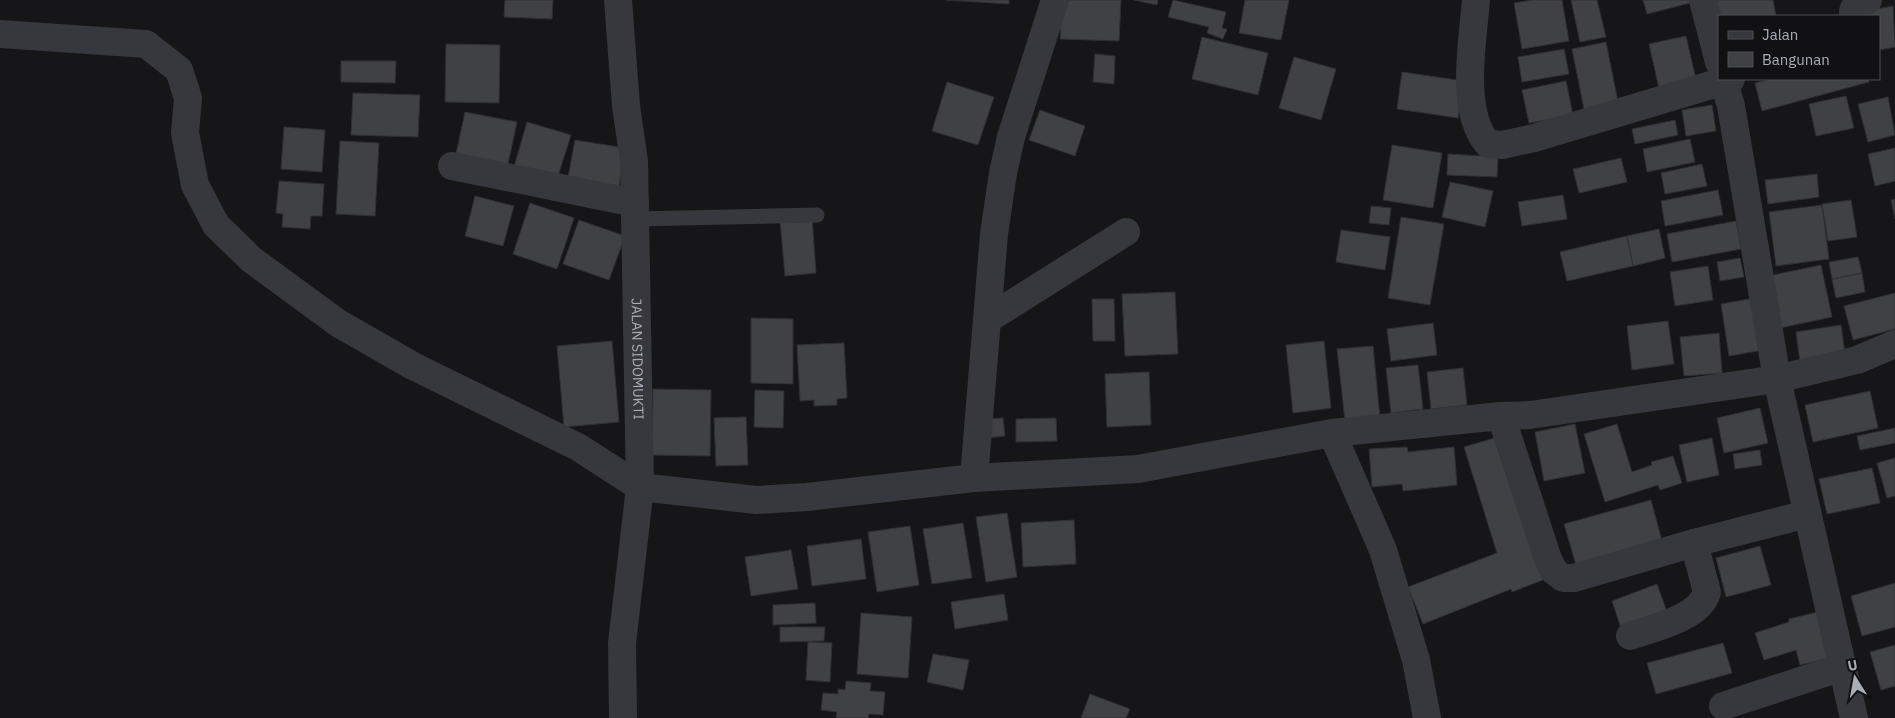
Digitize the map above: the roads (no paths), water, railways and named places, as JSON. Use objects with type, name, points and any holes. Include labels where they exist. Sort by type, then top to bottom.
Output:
[{"type":"street","name":"JALAN SIDOMUKTI","points":[[618,0],[626,106],[634,161],[640,487],[622,643],[623,718]]},
{"type":"street","points":[[974,478],[994,234],[1003,173],[1011,137],[1055,0]]},
{"type":"street","points":[[1476,0],[1470,88],[1480,135],[1488,144],[1502,146],[1544,136],[1718,77]]},
{"type":"street","points":[[1703,0],[1718,54]]},
{"type":"street","points":[[1852,15],[1854,7],[1858,3],[1868,0]]},
{"type":"street","points":[[0,34],[146,44],[179,70],[188,98],[185,133],[195,185],[216,225],[252,260],[338,324],[414,366],[578,447],[640,487],[756,500],[927,485],[974,478],[1138,468],[1332,433],[1501,416],[1530,415],[1777,379],[1856,360],[1895,344]]},
{"type":"street","points":[[1725,80],[1777,379],[1854,718]]},
{"type":"street","points":[[452,166],[635,211]]},
{"type":"street","points":[[988,318],[1126,232]]},
{"type":"street","points":[[1501,416],[1548,559],[1554,571],[1563,578],[1574,578],[1694,543],[1807,514]]},
{"type":"street","points":[[1332,433],[1383,550],[1416,660],[1426,718]]},
{"type":"street","points":[[1630,636],[1691,613],[1704,600],[1707,592],[1694,543]]},
{"type":"street","points":[[1723,706],[1843,667]]},
{"type":"lane","points":[[635,211],[816,215]]}]
